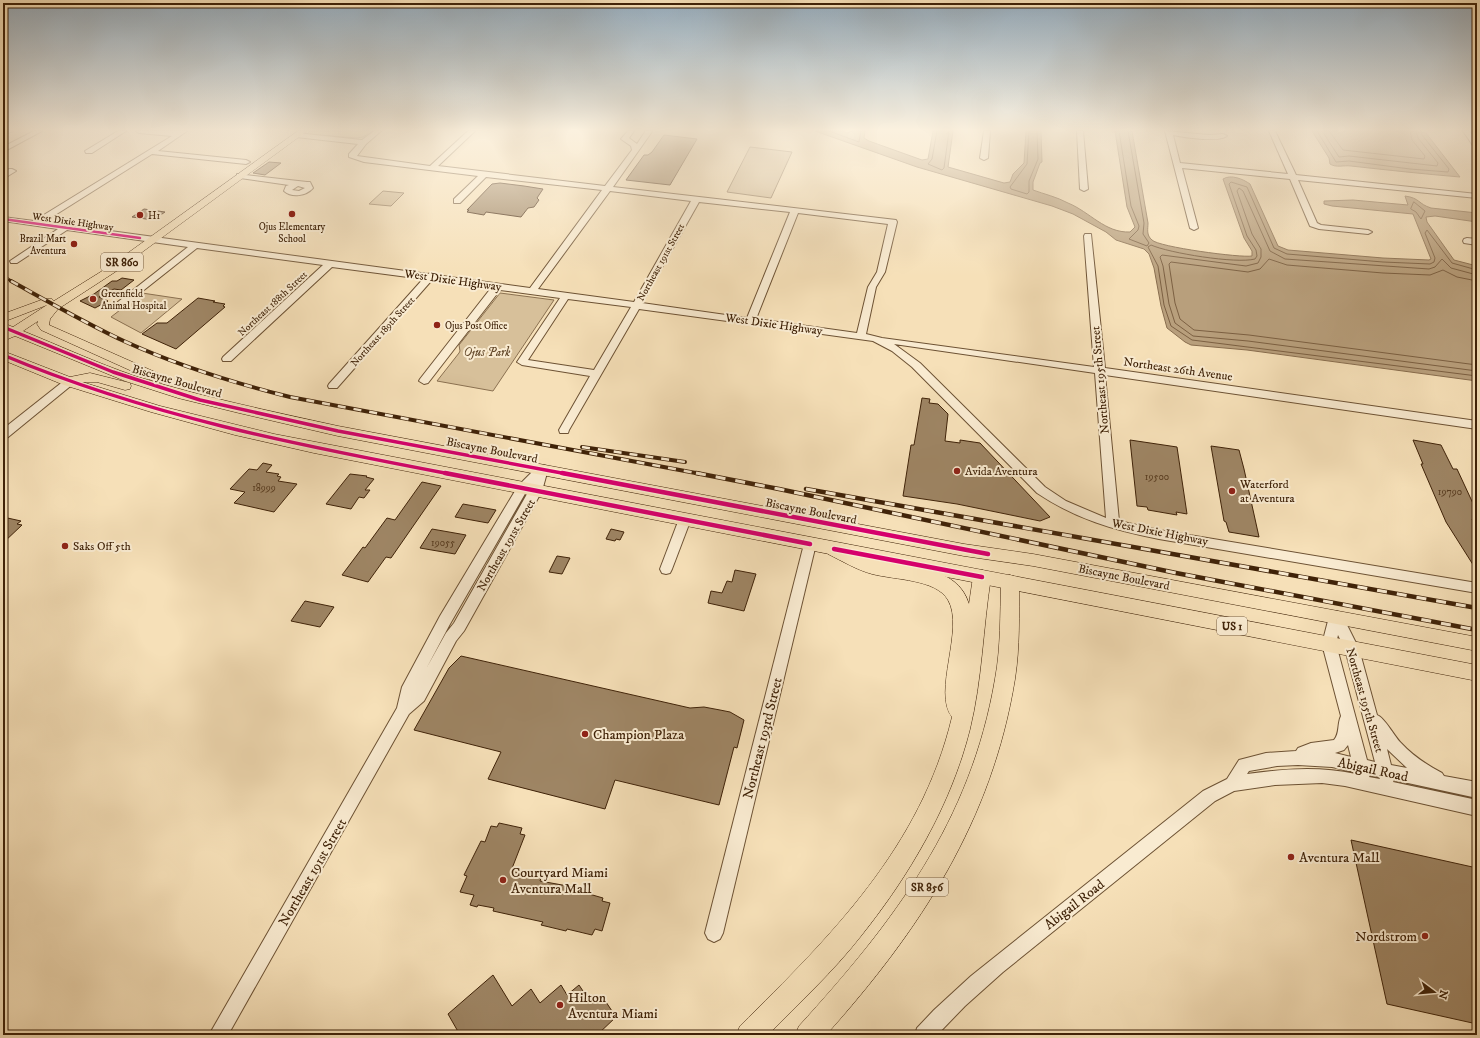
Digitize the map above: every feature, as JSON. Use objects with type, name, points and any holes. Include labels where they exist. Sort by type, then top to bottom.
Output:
[{"type":"highway","points":[[834,549],[873,567],[939,580],[954,592],[962,616],[962,642],[956,686],[959,730]]},
{"type":"highway","name":"SR 856","points":[[749,1035],[851,928],[884,885],[923,821],[941,782],[959,730],[970,677],[982,577]]},
{"type":"highway","name":"SR 856","points":[[808,1035],[859,978],[906,919],[931,880],[962,821],[986,758],[999,712],[1007,661],[1010,582]]},
{"type":"main road","name":"SR 860","points":[[51,303],[222,179]]},
{"type":"main road","name":"SR 860","points":[[5,329],[107,273],[235,179]]},
{"type":"main road","points":[[5,329],[51,303]]},
{"type":"main road","points":[[51,303],[43,320],[43,326],[158,379],[212,397],[240,409]]},
{"type":"main road","name":"Biscayne Boulevard","points":[[5,329],[129,378],[183,395],[338,431],[988,554],[1014,557],[1477,644]]},
{"type":"main road","name":"US 1","points":[[3,355],[69,382],[131,402],[196,421],[307,447],[1477,673]]},
{"type":"main road","points":[[69,382],[80,370],[82,360]]},
{"type":"main road","points":[[69,382],[78,377],[92,376],[153,394],[183,395]]},
{"type":"main road","points":[[196,421],[217,415],[300,432],[338,431]]},
{"type":"main road","points":[[810,544],[822,536],[832,535],[904,548],[940,545]]},
{"type":"main road","name":"SR 856","points":[[982,577],[988,554]]},
{"type":"main road","name":"SR 856","points":[[1010,582],[1014,557]]},
{"type":"street","points":[[35,224],[107,179]]},
{"type":"street","points":[[266,179],[301,184],[291,186],[288,191],[270,180]]},
{"type":"street","points":[[457,202],[479,179]]},
{"type":"street","points":[[532,179],[893,222],[880,272],[872,287],[861,336]]},
{"type":"street","points":[[533,290],[613,179]]},
{"type":"street","points":[[1083,179],[1084,189]]},
{"type":"street","points":[[1181,179],[1194,228]]},
{"type":"street","points":[[1294,179],[1313,224],[1319,227],[1368,232]]},
{"type":"street","points":[[1317,179],[1477,196]]},
{"type":"street","name":"Northeast 191st Street","points":[[564,430],[637,305],[696,199]]},
{"type":"street","points":[[751,320],[795,210]]},
{"type":"street","name":"West Dixie Highway","points":[[3,219],[431,276],[875,338],[895,349],[916,365],[1041,490],[1068,507],[1114,524],[1346,567],[1477,588]]},
{"type":"street","points":[[14,261],[64,228]]},
{"type":"street","name":"Northeast 195th Street","points":[[1088,236],[1114,524]]},
{"type":"street","points":[[1466,241],[1477,242]]},
{"type":"street","points":[[117,306],[195,245]]},
{"type":"street","name":"Northeast 188th Street","points":[[227,360],[331,263]]},
{"type":"street","name":"Northeast 189th Street","points":[[333,386],[431,276]]},
{"type":"street","points":[[424,381],[498,286]]},
{"type":"street","points":[[566,295],[522,362],[597,374]]},
{"type":"street","name":"Northeast 26th Avenue","points":[[875,338],[1477,425]]},
{"type":"street","points":[[3,435],[69,382]]},
{"type":"street","name":"Northeast 191st Street","points":[[218,1035],[404,709],[406,692],[444,623],[542,469]]},
{"type":"street","points":[[666,569],[685,519]]},
{"type":"street","name":"Northeast 193rd Street","points":[[714,933],[810,544]]},
{"type":"street","name":"Northeast 195th Street","points":[[1336,617],[1329,644],[1366,784]]},
{"type":"street","name":"Northeast 195th Street","points":[[1336,617],[1352,649],[1389,789]]},
{"type":"street","points":[[1292,757],[1308,751],[1331,749],[1340,745],[1345,738],[1347,730],[1345,704]]},
{"type":"street","points":[[1368,707],[1380,730],[1401,755],[1422,770],[1453,785]]},
{"type":"street","name":"Abigail Road","points":[[1232,784],[1244,765],[1265,759],[1292,757],[1332,760],[1477,790]]},
{"type":"street","name":"Abigail Road","points":[[924,1035],[961,997],[1039,931],[1209,796],[1232,784],[1275,778],[1322,776],[1477,808]]},
{"type":"green space","points":[[733,179],[779,179],[771,198],[727,192]]},
{"type":"green space","points":[[383,191],[404,193],[391,206],[369,204]]},
{"type":"green space","points":[[142,293],[182,299],[141,333],[111,317]]},
{"type":"green space","name":"Ojus Park","points":[[500,293],[554,300],[493,391],[437,381],[459,353],[459,345]]},
{"type":"water","points":[[960,179],[992,179],[1004,183],[1010,182],[1011,179],[1034,179],[1033,190],[1055,197],[1076,207],[1105,226],[1130,232],[1135,227],[1127,207],[1123,179],[1140,179],[1148,223],[1148,234],[1152,240],[1158,243],[1183,249],[1245,256],[1252,256],[1252,251],[1244,238],[1223,179],[1242,179],[1250,184],[1278,246],[1288,250],[1383,258],[1431,259],[1413,214],[1332,206],[1324,204],[1324,201],[1353,200],[1408,205],[1405,196],[1414,198],[1431,208],[1477,213],[1477,222],[1435,216],[1426,217],[1427,222],[1454,260],[1477,266],[1477,381],[1247,350],[1191,345],[1167,328],[1161,306],[1154,268],[1149,254],[1144,249],[1116,240],[1106,232],[1073,214],[1052,206]]},
{"type":"building","points":[[626,179],[673,179],[670,185]]},
{"type":"building","points":[[500,183],[543,189],[537,198],[539,200],[534,207],[528,208],[521,217],[486,212],[484,215],[467,212],[469,210],[467,210],[492,184]]},
{"type":"building","points":[[144,209],[165,212],[153,220],[132,217]]},
{"type":"building","points":[[122,278],[134,280],[121,290],[114,289],[99,297],[108,301],[95,308],[80,301],[94,294],[112,281],[117,281]]},
{"type":"building","points":[[198,298],[225,304],[223,306],[225,307],[176,349],[142,334],[157,323],[167,323]]},
{"type":"building","name":"Avida Aventura","points":[[922,398],[930,399],[929,403],[938,404],[948,414],[945,441],[960,443],[960,440],[980,443],[1050,517],[1040,521],[957,504],[903,496],[911,445],[914,445]]},
{"type":"building","points":[[1130,440],[1177,447],[1187,514],[1176,512],[1177,515],[1148,510],[1147,507],[1137,506]]},
{"type":"building","points":[[1413,440],[1441,445],[1453,469],[1457,469],[1477,512],[1477,520],[1472,519],[1477,530],[1477,571],[1446,522],[1421,464],[1423,464]]},
{"type":"building","name":"Waterford at Aventura","points":[[1211,446],[1239,450],[1259,537],[1229,532],[1226,522],[1224,521]]},
{"type":"building","points":[[263,463],[272,465],[266,472],[279,474],[277,476],[281,477],[278,481],[297,484],[274,512],[234,503],[245,492],[230,489],[249,469],[257,470]]},
{"type":"building","points":[[350,474],[367,476],[366,477],[374,479],[365,490],[370,490],[364,498],[359,497],[351,509],[326,504]]},
{"type":"building","points":[[422,482],[441,486],[391,558],[386,557],[368,582],[342,575],[363,547],[365,548],[387,518],[395,520]]},
{"type":"building","points":[[463,504],[496,510],[488,523],[455,517]]},
{"type":"building","points":[[3,517],[21,521],[17,524],[22,525],[3,543]]},
{"type":"building","points":[[432,529],[466,535],[455,554],[420,548]]},
{"type":"building","points":[[611,529],[624,532],[620,540],[616,539],[615,541],[606,539]]},
{"type":"building","points":[[557,556],[570,558],[562,574],[549,572]]},
{"type":"building","points":[[735,570],[756,574],[744,611],[708,603],[711,591],[722,593],[727,581],[732,582]]},
{"type":"building","points":[[305,601],[334,607],[320,627],[291,621]]},
{"type":"building","name":"Champion Plaza","points":[[461,656],[690,708],[704,707],[730,712],[744,720],[737,748],[734,747],[719,805],[615,780],[605,809],[488,779],[501,752],[414,730],[449,668]]},
{"type":"building","name":"Courtyard Miami Aventura Mall","points":[[499,823],[522,828],[520,834],[525,835],[511,871],[541,878],[540,881],[590,890],[589,894],[603,898],[602,901],[610,903],[602,931],[595,929],[592,935],[567,929],[566,931],[541,925],[543,922],[493,911],[494,908],[470,905],[474,895],[460,892],[467,876],[464,875],[481,841],[485,842],[491,826],[497,827]]},
{"type":"building","name":"Nordstrom","points":[[1351,840],[1477,868],[1477,1024],[1387,1004]]},
{"type":"building","name":"Hilton Aventura Miami","points":[[493,975],[512,1006],[531,989],[540,1003],[561,985],[567,995],[579,985],[585,994],[604,999],[616,1017],[597,1035],[460,1035],[448,1014]]},
{"type":"railway","points":[[3,276],[13,282]]},
{"type":"railway","points":[[11,281],[82,320],[146,351],[186,366],[248,386],[290,397],[701,474]]},
{"type":"railway","points":[[582,447],[685,462]]},
{"type":"railway","points":[[696,473],[779,489],[1176,573],[1477,630]]},
{"type":"railway","points":[[806,489],[1477,608]]},
{"type":"cycle path","points":[[3,219],[140,238]]},
{"type":"cycle path","points":[[3,327],[91,364],[158,388],[239,410],[338,431],[988,554]]},
{"type":"cycle path","points":[[3,355],[40,371],[117,398],[235,430],[314,448],[810,544]]},
{"type":"cycle path","points":[[834,549],[982,577]]},
{"type":"place","name":"Ojus Elementary School","points":[[292,214]]},
{"type":"place","name":"H1","points":[[140,215]]},
{"type":"place","name":"Brazil Mart Aventura","points":[[74,244]]},
{"type":"place","name":"Greenfield Animal Hospital","points":[[93,299]]},
{"type":"place","name":"Ojus Post Office","points":[[437,325]]},
{"type":"place","name":"Avida Aventura","points":[[957,471]]},
{"type":"place","name":"Waterford at Aventura","points":[[1232,491]]},
{"type":"place","name":"Saks Off 5th","points":[[65,546]]},
{"type":"place","name":"Champion Plaza","points":[[585,734]]},
{"type":"place","name":"Aventura Mall","points":[[1291,857]]},
{"type":"place","name":"Courtyard Miami Aventura Mall","points":[[503,880]]},
{"type":"place","name":"Nordstrom","points":[[1425,936]]},
{"type":"place","name":"Hilton Aventura Miami","points":[[560,1005]]}]
